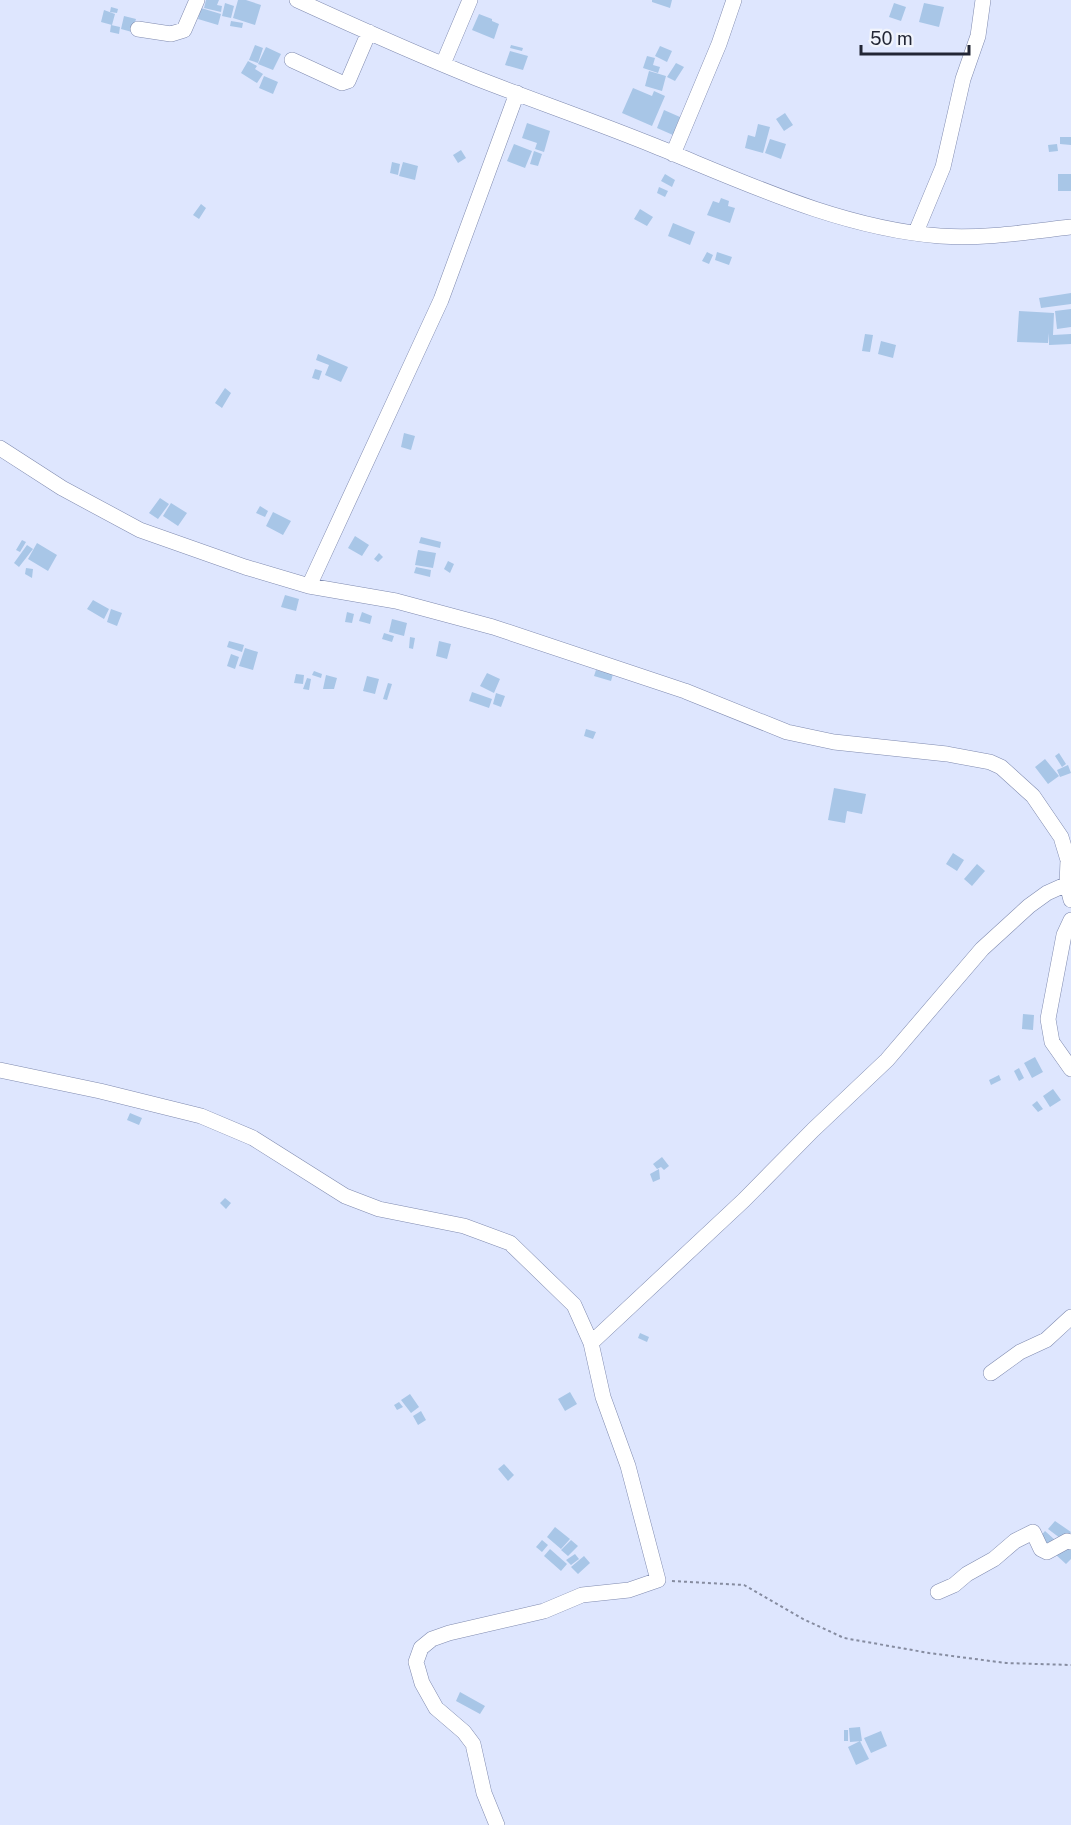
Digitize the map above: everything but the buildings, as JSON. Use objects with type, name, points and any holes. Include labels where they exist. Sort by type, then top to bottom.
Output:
[{"type":"street","points":[[138,29],[171,34],[184,30],[197,0]]},
{"type":"street","points":[[297,0],[323,5],[369,32],[443,64],[735,180],[815,209],[891,228],[976,237],[1071,227]]},
{"type":"street","points":[[443,64],[471,0]]},
{"type":"street","points":[[673,154],[719,44],[734,0]]},
{"type":"street","points":[[916,232],[943,167],[963,79],[978,36],[983,0]]},
{"type":"street","points":[[292,60],[342,82],[348,81],[369,32]]},
{"type":"street","points":[[309,586],[441,300],[517,93]]},
{"type":"street","points":[[0,448],[62,488],[140,530],[245,567],[309,586],[396,601],[493,627],[685,692],[787,732],[834,742],[947,754],[990,762],[1001,767],[1033,796],[1061,837],[1068,860],[1067,884],[1071,900]]},
{"type":"street","points":[[591,1343],[744,1200],[887,1060],[982,949],[1029,906],[1047,893],[1067,884]]},
{"type":"street","points":[[1071,920],[1064,935],[1048,1019],[1052,1042],[1071,1069]]},
{"type":"street","points":[[0,1070],[201,1116],[253,1138],[345,1196],[379,1209],[464,1226],[510,1243],[574,1305],[591,1343],[603,1397],[628,1466],[658,1580],[629,1590],[582,1595],[544,1611],[449,1633],[432,1639],[421,1648],[416,1662],[422,1683],[436,1708],[464,1732],[473,1744],[484,1793],[497,1825]]},
{"type":"street","points":[[991,1373],[1020,1352],[1046,1340],[1071,1317]]},
{"type":"street","points":[[938,1592],[954,1585],[967,1574],[994,1559],[1015,1541],[1033,1532],[1041,1549],[1047,1552],[1067,1540],[1071,1542]]},
{"type":"path","points":[[658,1580],[744,1585],[803,1619],[844,1638],[1006,1663],[1071,1665]]}]
